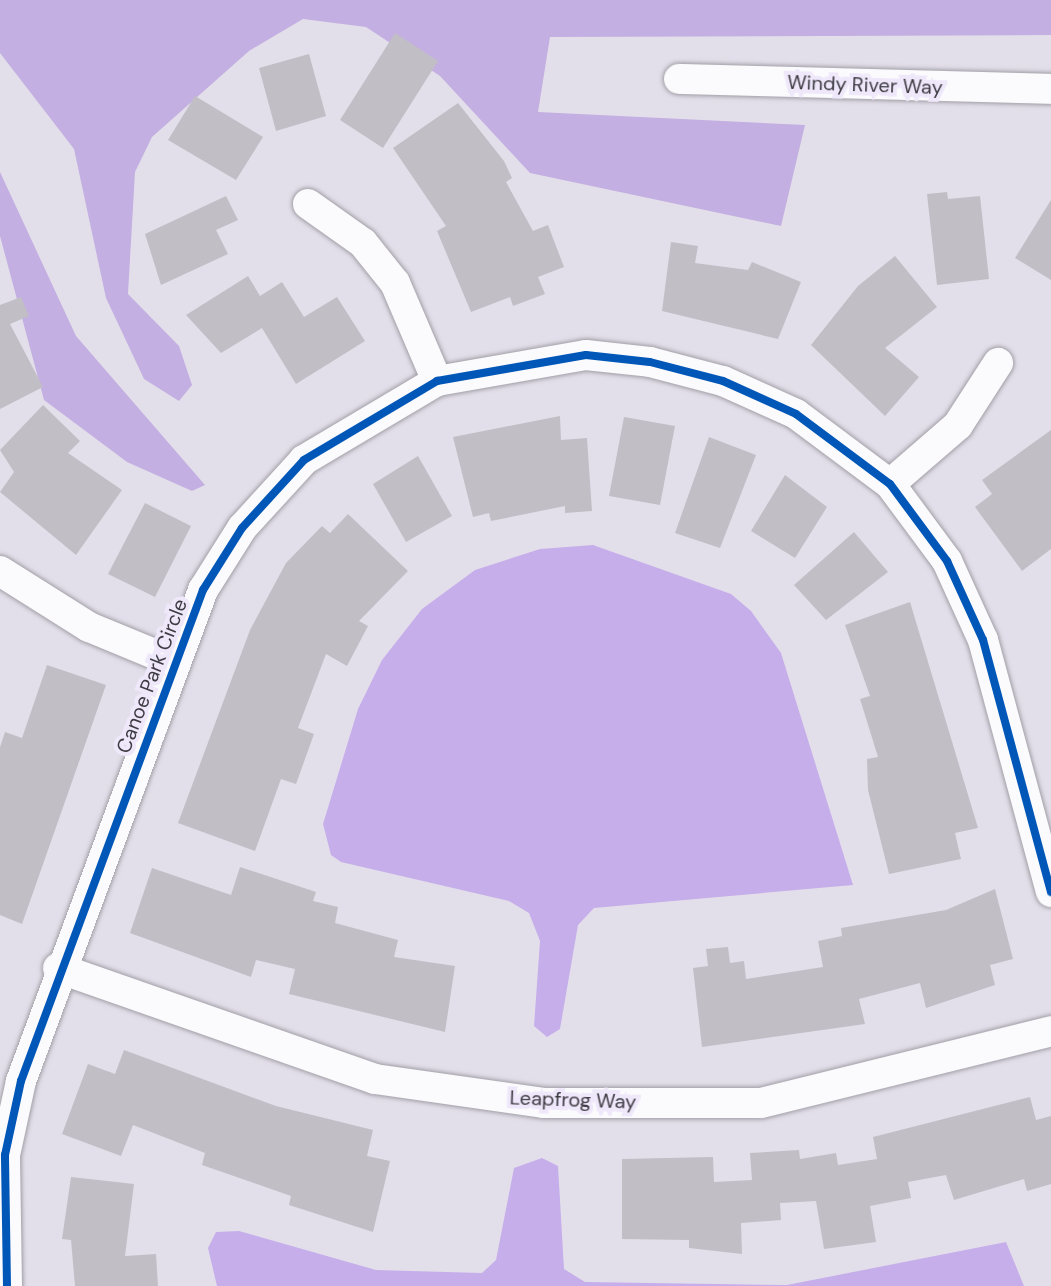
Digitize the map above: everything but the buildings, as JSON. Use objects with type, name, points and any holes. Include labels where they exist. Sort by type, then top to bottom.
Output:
[{"type":"street","name":"Windy River Way","points":[[679,79],[1051,89]]},
{"type":"street","points":[[308,204],[363,243],[395,283],[437,381]]},
{"type":"street","name":"Canoe Park Circle","points":[[7,1286],[5,1155],[58,968],[203,590],[234,540],[304,460],[437,381],[586,355],[650,362],[723,381],[796,414],[890,484],[947,561],[983,640],[1051,892]]},
{"type":"street","points":[[890,484],[958,425],[998,363]]},
{"type":"street","points":[[0,571],[89,627],[174,662]]},
{"type":"street","name":"Leapfrog Way","points":[[58,968],[375,1079],[543,1103],[761,1103],[1051,1031]]},
{"type":"shaded area","points":[[0,0],[1051,0],[1051,35],[550,37],[538,112],[805,125],[781,226],[530,173],[440,76],[366,27],[303,19],[249,51],[152,137],[135,172],[128,294],[179,346],[192,385],[179,401],[144,379],[106,298],[74,149],[0,53]]},
{"type":"shaded area","points":[[0,172],[76,336],[205,485],[192,491],[127,462],[44,400],[0,236]]},
{"type":"shaded area","points":[[593,545],[731,594],[751,611],[781,653],[853,885],[594,908],[578,925],[560,1029],[547,1037],[534,1026],[540,941],[529,913],[509,901],[341,862],[331,855],[323,824],[358,709],[382,660],[422,609],[475,570],[540,549]]},
{"type":"shaded area","points":[[542,1158],[558,1166],[564,1269],[585,1282],[787,1285],[1006,1242],[1024,1286],[217,1286],[208,1248],[216,1232],[239,1231],[376,1270],[482,1273],[496,1260],[514,1168]]},
{"type":"cycle path","points":[[7,1286],[5,1155],[21,1081],[203,590],[242,528],[304,460],[437,381],[586,355],[650,362],[723,381],[796,414],[890,484],[947,561],[983,640],[1051,892]]}]
